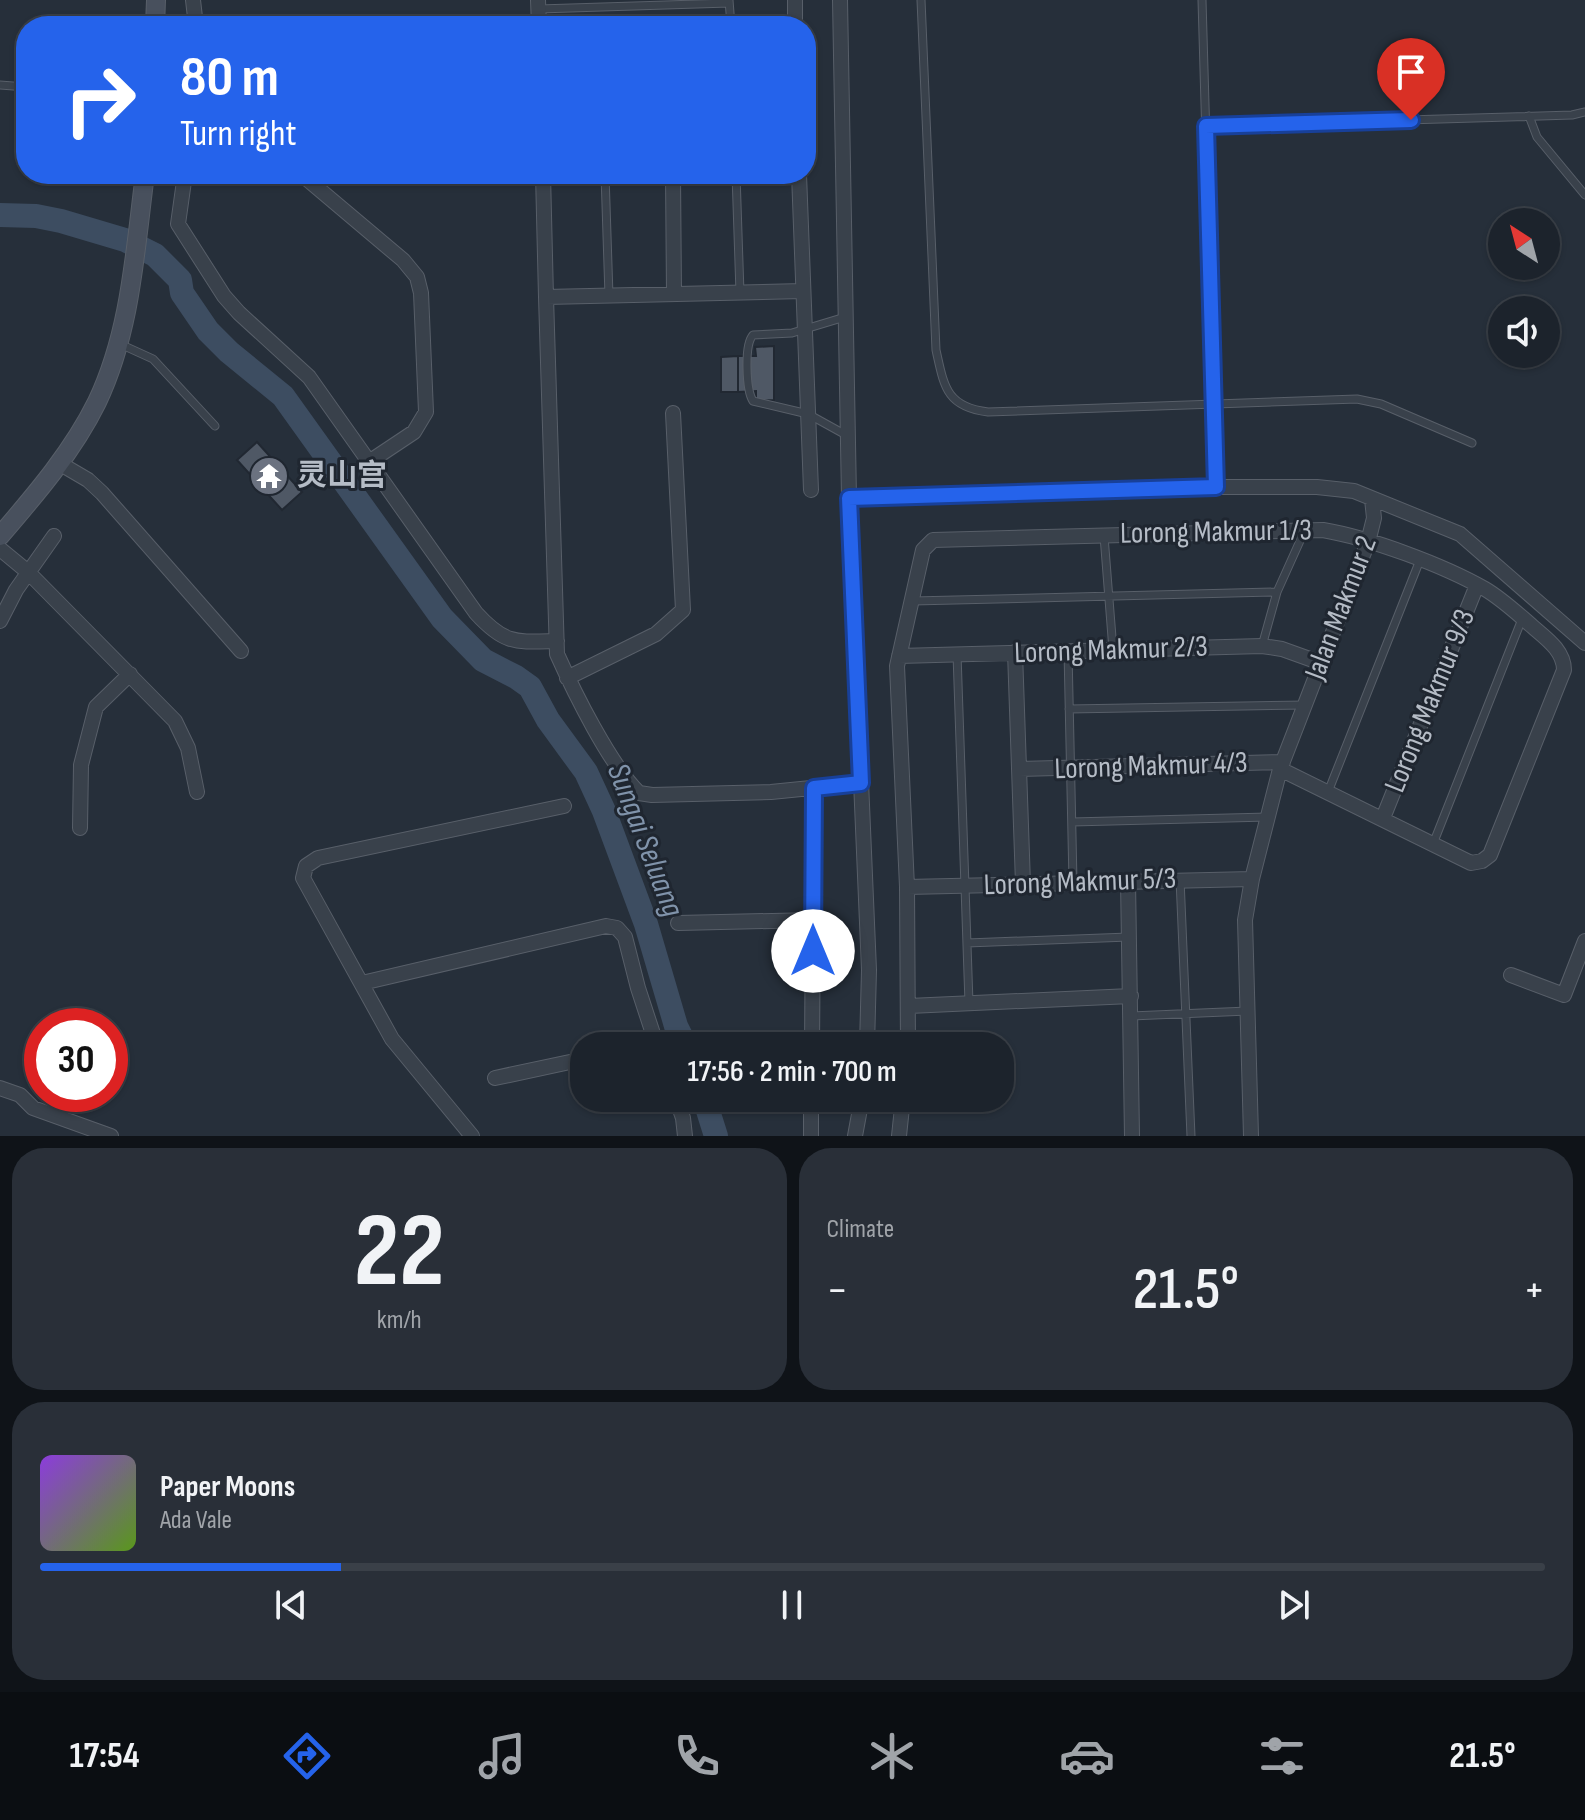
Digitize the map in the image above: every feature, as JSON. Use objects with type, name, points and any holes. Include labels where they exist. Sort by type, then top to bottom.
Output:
[{"type":"main road","points":[[0,536],[59,463],[97,402],[118,343],[131,279],[144,184]]},
{"type":"street","points":[[840,0],[849,498],[869,970],[867,1032]]},
{"type":"street","points":[[184,184],[178,224],[224,296],[253,328],[309,377],[476,613],[489,628],[505,639],[557,641]]},
{"type":"street","points":[[313,184],[403,260],[417,277],[421,293],[426,412],[414,432],[369,462]]},
{"type":"street","points":[[543,184],[557,654],[567,678],[616,764],[639,793],[741,793],[861,783]]},
{"type":"street","points":[[673,184],[674,294]]},
{"type":"street","points":[[799,184],[811,490]]},
{"type":"street","points":[[546,297],[803,291]]},
{"type":"street","points":[[567,678],[656,634],[683,610],[673,413]]},
{"type":"street","points":[[59,463],[88,480],[102,493],[241,651]]},
{"type":"street","name":"Jalan Makmur 2","points":[[849,498],[1317,487],[1354,491],[1372,499],[1374,518],[1368,542],[1281,766],[1252,879],[1245,920],[1251,1136]]},
{"type":"street","points":[[1372,499],[1460,534],[1585,643]]},
{"type":"street","name":"Lorong Makmur 1/3","points":[[911,601],[923,550],[933,540],[1323,530],[1347,534],[1455,573],[1523,618],[1560,654],[1564,660],[1564,670],[1490,855],[1482,861],[1471,863],[1433,844]]},
{"type":"street","points":[[0,621],[28,572],[54,536]]},
{"type":"street","points":[[0,549],[28,572],[175,721],[184,735],[197,792]]},
{"type":"street","name":"Lorong Makmur 9/3","points":[[1383,818],[1477,585]]},
{"type":"street","points":[[908,1032],[899,656],[911,601]]},
{"type":"street","name":"Lorong Makmur 2/3","points":[[899,656],[1262,646],[1282,649],[1321,663]]},
{"type":"street","points":[[1015,652],[1023,884]]},
{"type":"street","points":[[80,828],[81,765],[96,707],[130,674]]},
{"type":"street","points":[[1281,766],[1433,844]]},
{"type":"street","name":"Lorong Makmur 4/3","points":[[1019,769],[1281,766]]},
{"type":"street","points":[[812,1032],[814,788]]},
{"type":"street","points":[[472,1136],[392,1039],[303,878],[306,866],[318,858],[564,806]]},
{"type":"street","name":"Lorong Makmur 5/3","points":[[907,887],[1252,879]]},
{"type":"street","points":[[1128,881],[1132,1136]]},
{"type":"street","points":[[678,923],[813,920]]},
{"type":"street","points":[[362,983],[606,926],[617,928],[625,937],[650,1032]]},
{"type":"street","points":[[1511,975],[1564,995],[1585,941]]},
{"type":"street","points":[[909,1006],[1131,996]]},
{"type":"street","points":[[495,1078],[570,1062]]},
{"type":"street","points":[[0,1088],[20,1095],[33,1108],[111,1136]]},
{"type":"street","points":[[681,1112],[685,1136]]},
{"type":"street","points":[[811,1112],[811,1136]]},
{"type":"street","points":[[855,1136],[859,1112]]},
{"type":"street","points":[[899,1136],[902,1112]]},
{"type":"lane","points":[[921,0],[936,350],[948,392],[957,403],[969,410],[988,412],[1357,399],[1381,404],[1472,443]]},
{"type":"lane","points":[[1202,0],[1216,487]]},
{"type":"lane","points":[[538,5],[729,1]]},
{"type":"lane","points":[[1206,126],[1572,115],[1585,112]]},
{"type":"lane","points":[[1529,116],[1537,137],[1585,195]]},
{"type":"lane","points":[[605,184],[609,296]]},
{"type":"lane","points":[[736,184],[740,293]]},
{"type":"lane","points":[[846,317],[792,333],[753,335],[747,345],[750,398],[757,403],[808,414],[848,436]]},
{"type":"lane","points":[[118,343],[153,359],[215,426]]},
{"type":"lane","points":[[1262,646],[1277,592],[1305,530]]},
{"type":"lane","points":[[1104,534],[1113,650]]},
{"type":"lane","points":[[1328,792],[1420,560]]},
{"type":"lane","points":[[911,601],[1277,592]]},
{"type":"lane","points":[[1433,844],[1523,618]]},
{"type":"lane","points":[[1068,651],[1073,882]]},
{"type":"lane","points":[[957,654],[969,1003]]},
{"type":"lane","points":[[1069,709],[1305,705]]},
{"type":"lane","points":[[1072,822],[1268,817]]},
{"type":"lane","points":[[1180,879],[1191,1136]]},
{"type":"lane","points":[[967,943],[1130,937]]},
{"type":"lane","points":[[1131,1016],[1248,1011]]},
{"type":"building","points":[[774,346],[774,400],[756,401],[756,391],[738,392],[738,356],[756,356],[755,347]]},
{"type":"building","points":[[738,356],[738,392],[721,392],[721,357]]},
{"type":"building","name":"灵山宫","points":[[257,442],[302,492],[282,510],[237,460]]},
{"type":"waterway","name":"Sungai Seluang","points":[[0,215],[36,216],[61,221],[125,240],[155,255],[180,280],[182,293],[208,331],[283,396],[442,618],[483,660],[530,687],[548,720],[586,772],[604,811],[646,924],[679,1032]]},
{"type":"waterway","name":"Sungai Seluang","points":[[708,1112],[716,1136]]},
{"type":"place","name":"灵山宫","points":[[269,476]]},
{"type":"route","points":[[813,951],[814,788],[861,783],[849,498],[1216,487],[1206,126],[1411,120]]}]
